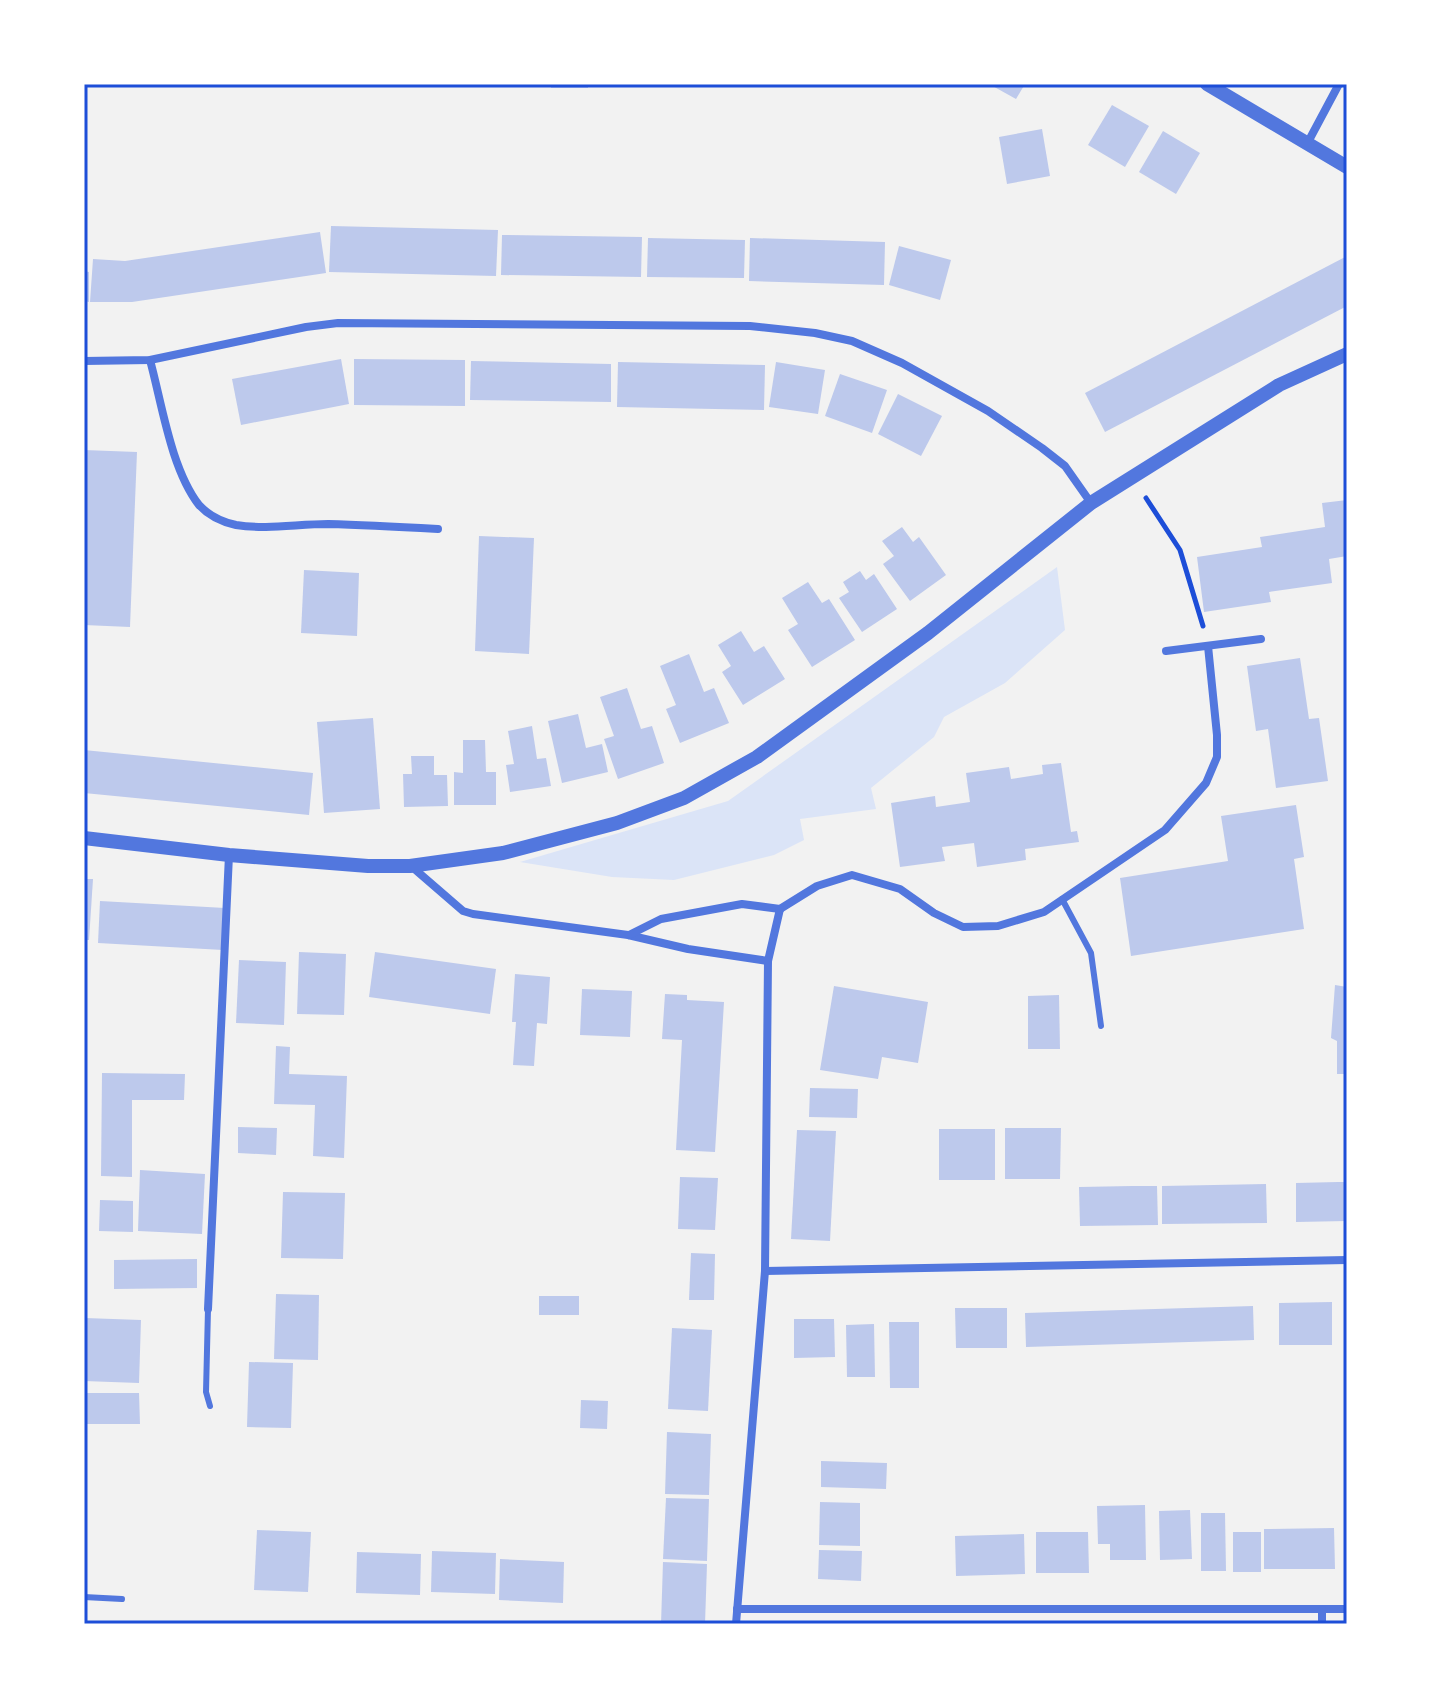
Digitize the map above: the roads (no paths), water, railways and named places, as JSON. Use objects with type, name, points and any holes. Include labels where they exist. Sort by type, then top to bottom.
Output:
[{"type":"street","points":[[1207,84],[1347,167]]},
{"type":"street","points":[[1307,144],[1339,84]]},
{"type":"street","points":[[84,361],[150,360],[338,323],[750,326],[800,331],[852,341],[890,357],[988,411],[1065,466],[1091,503]]},
{"type":"street","points":[[84,838],[229,855],[368,866],[410,866],[503,853],[617,823],[684,798],[757,757],[928,633],[1091,503],[1279,385],[1347,354]]},
{"type":"street","points":[[150,360],[176,457],[188,488],[201,507],[213,517],[232,524],[257,527],[326,524],[438,529]]},
{"type":"street","points":[[1166,651],[1261,639]]},
{"type":"street","points":[[628,935],[661,919],[742,904],[780,909],[817,886],[852,875],[900,889],[934,913],[963,927],[998,926],[1044,912],[1165,830],[1206,783],[1217,757],[1208,646]]},
{"type":"street","points":[[208,1309],[229,855]]},
{"type":"street","points":[[410,866],[463,911],[628,935],[688,949],[768,961]]},
{"type":"street","points":[[736,1624],[765,1271],[768,961],[780,909]]},
{"type":"street","points":[[765,1271],[1347,1260]]},
{"type":"street","points":[[737,1609],[1347,1609]]},
{"type":"street","points":[[1322,1610],[1322,1624]]},
{"type":"lane","points":[[1062,899],[1091,953],[1101,1026]]},
{"type":"lane","points":[[208,1309],[206,1392],[210,1406]]},
{"type":"lane","points":[[84,1597],[122,1599]]}]
